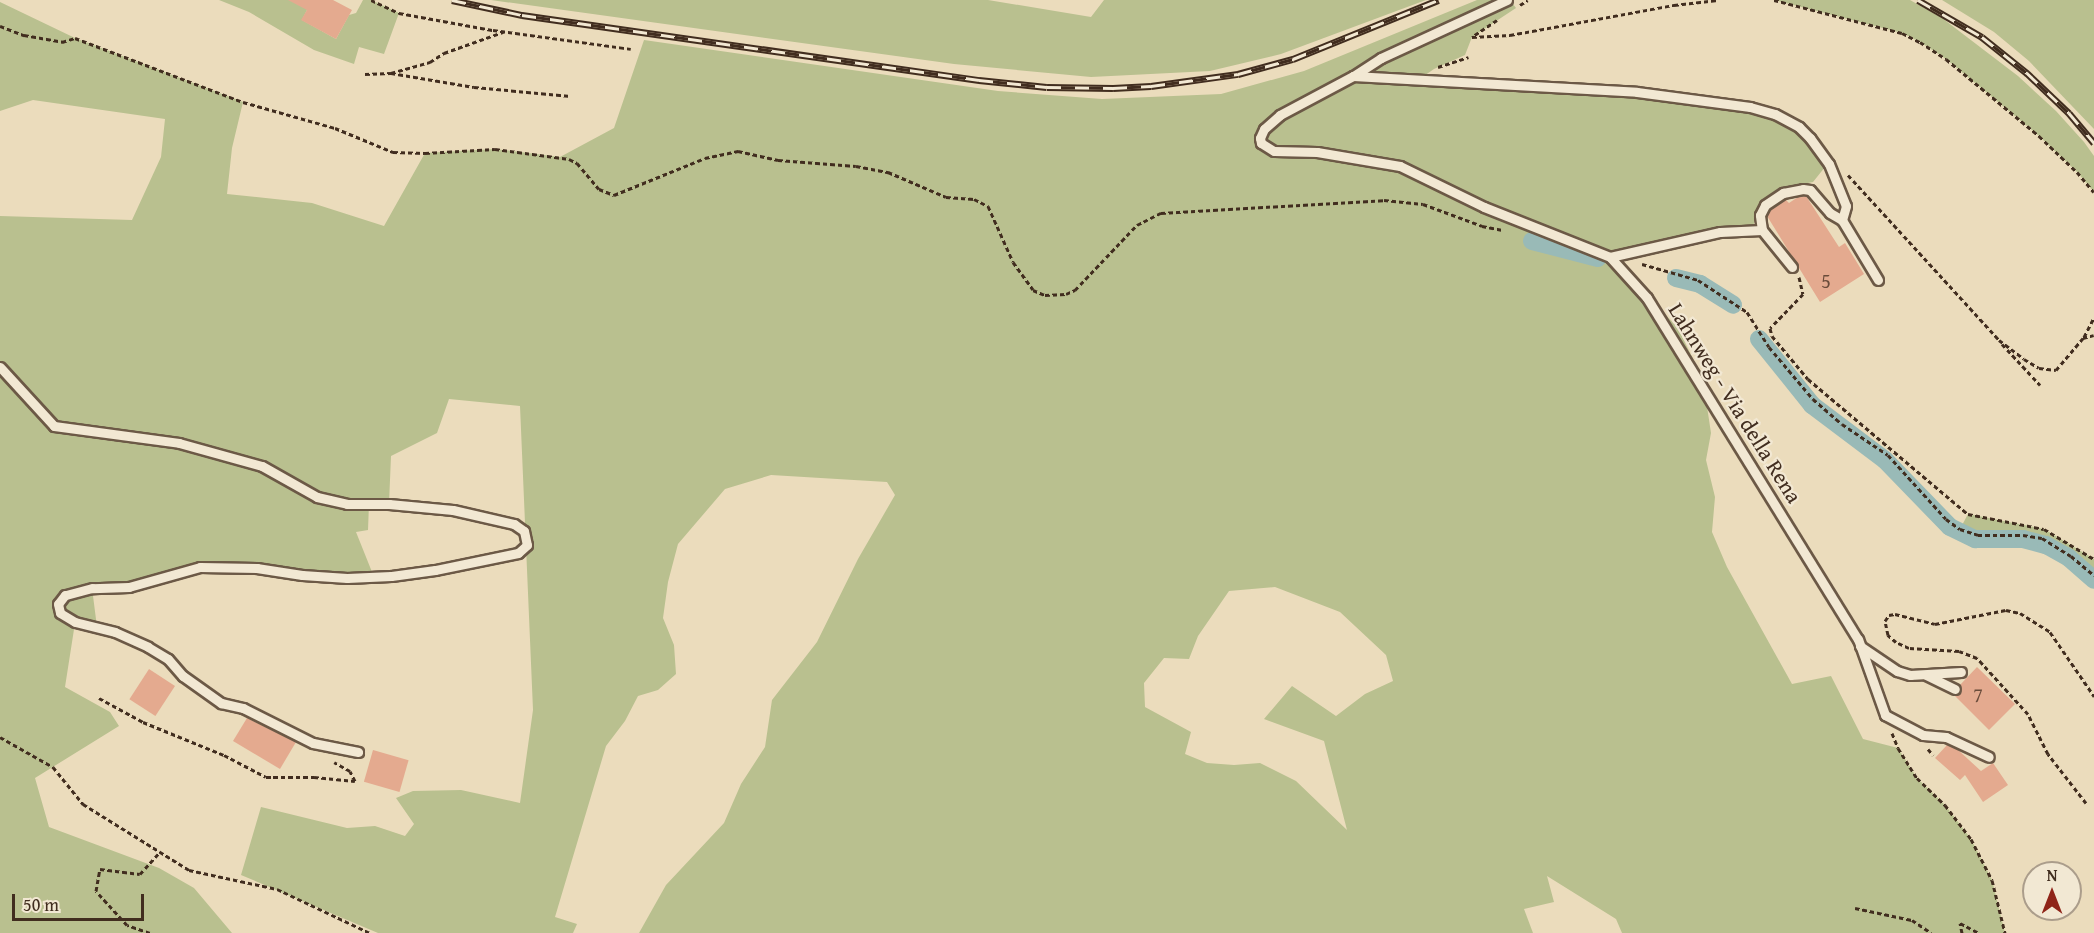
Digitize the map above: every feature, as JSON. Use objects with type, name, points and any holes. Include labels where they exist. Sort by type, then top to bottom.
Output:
[{"type":"lane","points":[[1508,0],[1381,58],[1353,76],[1280,115],[1264,129],[1260,138],[1261,143],[1274,151],[1317,152],[1400,166],[1484,207],[1610,257],[1720,232],[1762,230]]},
{"type":"lane","points":[[1353,76],[1637,92],[1750,107],[1775,114],[1799,127],[1829,164],[1846,206],[1842,220]]},
{"type":"lane","points":[[1792,267],[1762,230],[1760,215],[1765,205],[1784,193],[1810,190],[1830,213],[1842,220],[1878,280]]},
{"type":"lane","name":"Lahnweg - Via della Rena","points":[[1610,257],[1647,298],[1860,646],[1886,715]]},
{"type":"lane","points":[[0,367],[54,426],[179,443],[262,466],[317,497],[346,504],[389,504],[453,510],[514,524],[524,531],[527,545],[518,554],[435,570],[391,576],[347,578],[303,575],[257,568],[200,567],[129,587],[83,590],[65,595],[58,604],[60,613],[75,622],[115,632],[148,646],[168,659],[183,676],[221,703],[243,708],[313,743],[358,752]]},
{"type":"lane","points":[[1860,646],[1897,671],[1910,675],[1961,672]]},
{"type":"lane","points":[[1924,674],[1955,689]]},
{"type":"lane","points":[[1886,715],[1923,735],[1946,737],[1989,757]]},
{"type":"path","points":[[371,0],[399,13],[505,32],[631,49]]},
{"type":"path","points":[[1516,8],[1528,0]]},
{"type":"path","points":[[1498,20],[1472,38],[1510,35],[1674,5],[1718,0]]},
{"type":"path","points":[[1773,0],[1902,33],[1920,42],[1946,59],[2039,136],[2078,172],[2094,192]]},
{"type":"path","points":[[0,26],[24,35],[62,42],[75,38],[243,102],[335,128],[393,152],[425,153],[495,149],[569,159],[577,163],[599,189],[614,195],[705,158],[738,151],[778,160],[856,166],[888,172],[946,196],[974,200],[988,206],[1013,262],[1024,280],[1033,290],[1055,296],[1075,290],[1147,217],[1177,211],[1384,200],[1423,204],[1482,226],[1514,233]]},
{"type":"path","points":[[391,73],[430,62],[444,53],[505,32]]},
{"type":"path","points":[[365,74],[391,73],[474,87],[571,96]]},
{"type":"path","points":[[1829,164],[1844,170],[2040,385]]},
{"type":"path","points":[[1610,257],[1688,276],[1707,284],[1738,305],[1754,320],[1769,346],[1813,399],[1842,424],[1887,455],[1946,519],[1960,529],[1978,535],[2024,535],[2042,538],[2071,555],[2094,575]]},
{"type":"path","points":[[1792,267],[1802,283],[1803,294],[1770,328],[1772,336],[1808,379],[1968,514],[2044,528],[2094,559]]},
{"type":"path","points":[[1999,340],[2039,368],[2056,370],[2083,338],[2094,317]]},
{"type":"path","points":[[2083,338],[2094,335]]},
{"type":"path","points":[[2086,803],[2048,754],[2028,714],[1977,658],[1959,651],[1909,648],[1888,635],[1886,621],[1889,615],[1895,614],[1935,624],[2006,610],[2020,613],[2050,632],[2094,696]]},
{"type":"path","points":[[99,698],[143,722],[224,754],[266,777],[314,777],[355,781]]},
{"type":"path","points":[[1886,715],[1898,748],[1917,778],[1945,805],[1971,839],[1992,880],[2005,933]]},
{"type":"path","points":[[0,738],[53,767],[83,804],[189,870],[277,889],[370,933]]},
{"type":"path","points":[[150,933],[127,925],[96,891],[100,869],[140,874],[160,852]]},
{"type":"path","points":[[1855,908],[1912,920],[1930,933]]},
{"type":"path","points":[[1962,933],[1960,923],[1979,933]]},
{"type":"green space","points":[[219,0],[312,0],[302,20],[336,39],[349,15],[356,13],[363,0],[371,0],[399,13],[384,54],[359,47],[354,64],[314,50],[249,12]]},
{"type":"green space","points":[[491,0],[988,0],[1091,17],[1104,0],[1426,0],[1281,54],[1210,71],[1091,77],[954,64]]},
{"type":"green space","points":[[1477,0],[1510,0],[1516,8],[1472,37],[1465,55],[1434,69],[1418,80],[1589,90],[1749,111],[1774,117],[1797,130],[1808,140],[1825,167],[1813,182],[1781,188],[1759,208],[1753,226],[1611,257],[1678,328],[1703,380],[1711,433],[1706,460],[1715,497],[1712,532],[1727,567],[1792,684],[1831,676],[1863,739],[1898,748],[1917,778],[1945,805],[1971,839],[1992,880],[2005,933],[1622,933],[1616,919],[1547,876],[1554,902],[1524,909],[1533,933],[639,933],[666,885],[724,823],[741,784],[765,747],[772,700],[817,642],[858,559],[895,495],[887,482],[771,475],[725,489],[678,544],[668,582],[663,618],[674,645],[676,674],[658,690],[638,696],[625,721],[606,746],[555,917],[577,924],[573,933],[378,933],[241,875],[261,807],[347,828],[375,826],[405,836],[414,824],[396,798],[413,791],[461,790],[520,803],[533,710],[520,406],[449,399],[437,433],[391,456],[389,504],[369,504],[368,530],[356,532],[374,577],[200,567],[129,587],[92,588],[97,627],[75,623],[65,687],[110,712],[119,726],[35,778],[49,827],[159,868],[194,888],[232,933],[0,933],[0,216],[132,220],[161,157],[165,119],[33,100],[0,111],[0,2],[75,38],[243,102],[232,148],[227,194],[312,203],[384,226],[425,153],[495,149],[560,157],[614,128],[644,40],[998,91],[1102,99],[1221,94],[1304,71]],"holes":[[[1275,587],[1340,612],[1386,655],[1393,681],[1365,694],[1336,716],[1292,686],[1264,719],[1324,741],[1347,830],[1296,781],[1260,763],[1234,765],[1207,763],[1185,754],[1191,732],[1145,707],[1144,683],[1164,658],[1189,659],[1198,636],[1229,591]]]},
{"type":"green space","points":[[1774,0],[1910,0],[1942,18],[2018,76],[2056,111],[2084,142],[2094,156],[2094,192],[2077,172],[2039,136],[1946,59],[1920,42],[1902,33]]},
{"type":"green space","points":[[1942,0],[2094,0],[2094,129],[2029,61],[1994,32]]},
{"type":"green space","points":[[1968,514],[2044,529],[2094,559],[2094,575],[2071,555],[2042,538],[2023,535],[1978,535],[1960,529]]},
{"type":"building","points":[[288,0],[333,0],[352,10],[336,39],[301,20],[307,10]]},
{"type":"building","points":[[1806,196],[1839,247],[1845,243],[1864,274],[1820,302],[1767,216],[1770,210],[1786,200],[1789,203],[1798,197]]},
{"type":"building","points":[[1977,667],[2015,704],[1989,730],[1955,696],[1961,692],[1960,685]]},
{"type":"building","points":[[149,669],[175,686],[155,716],[129,699]]},
{"type":"building","points":[[247,718],[296,742],[280,769],[233,741]]},
{"type":"building","points":[[1947,745],[1957,749],[1981,771],[1993,763],[2008,785],[1983,802],[1965,775],[1960,780],[1935,758]]},
{"type":"building","points":[[373,750],[409,760],[399,792],[364,782]]},
{"type":"waterway","points":[[1532,241],[1598,258]]},
{"type":"waterway","points":[[1676,278],[1700,284],[1733,305]]},
{"type":"waterway","points":[[1759,339],[1812,405],[1885,460],[1950,527],[1975,539],[2023,539],[2046,545],[2069,558],[2094,580]]},
{"type":"railway","points":[[452,0],[522,15],[979,80],[1047,87],[1113,88],[1151,86],[1238,74],[1293,59],[1438,0]]},
{"type":"railway","points":[[1918,0],[1982,37],[2027,73],[2069,113],[2094,143]]}]
